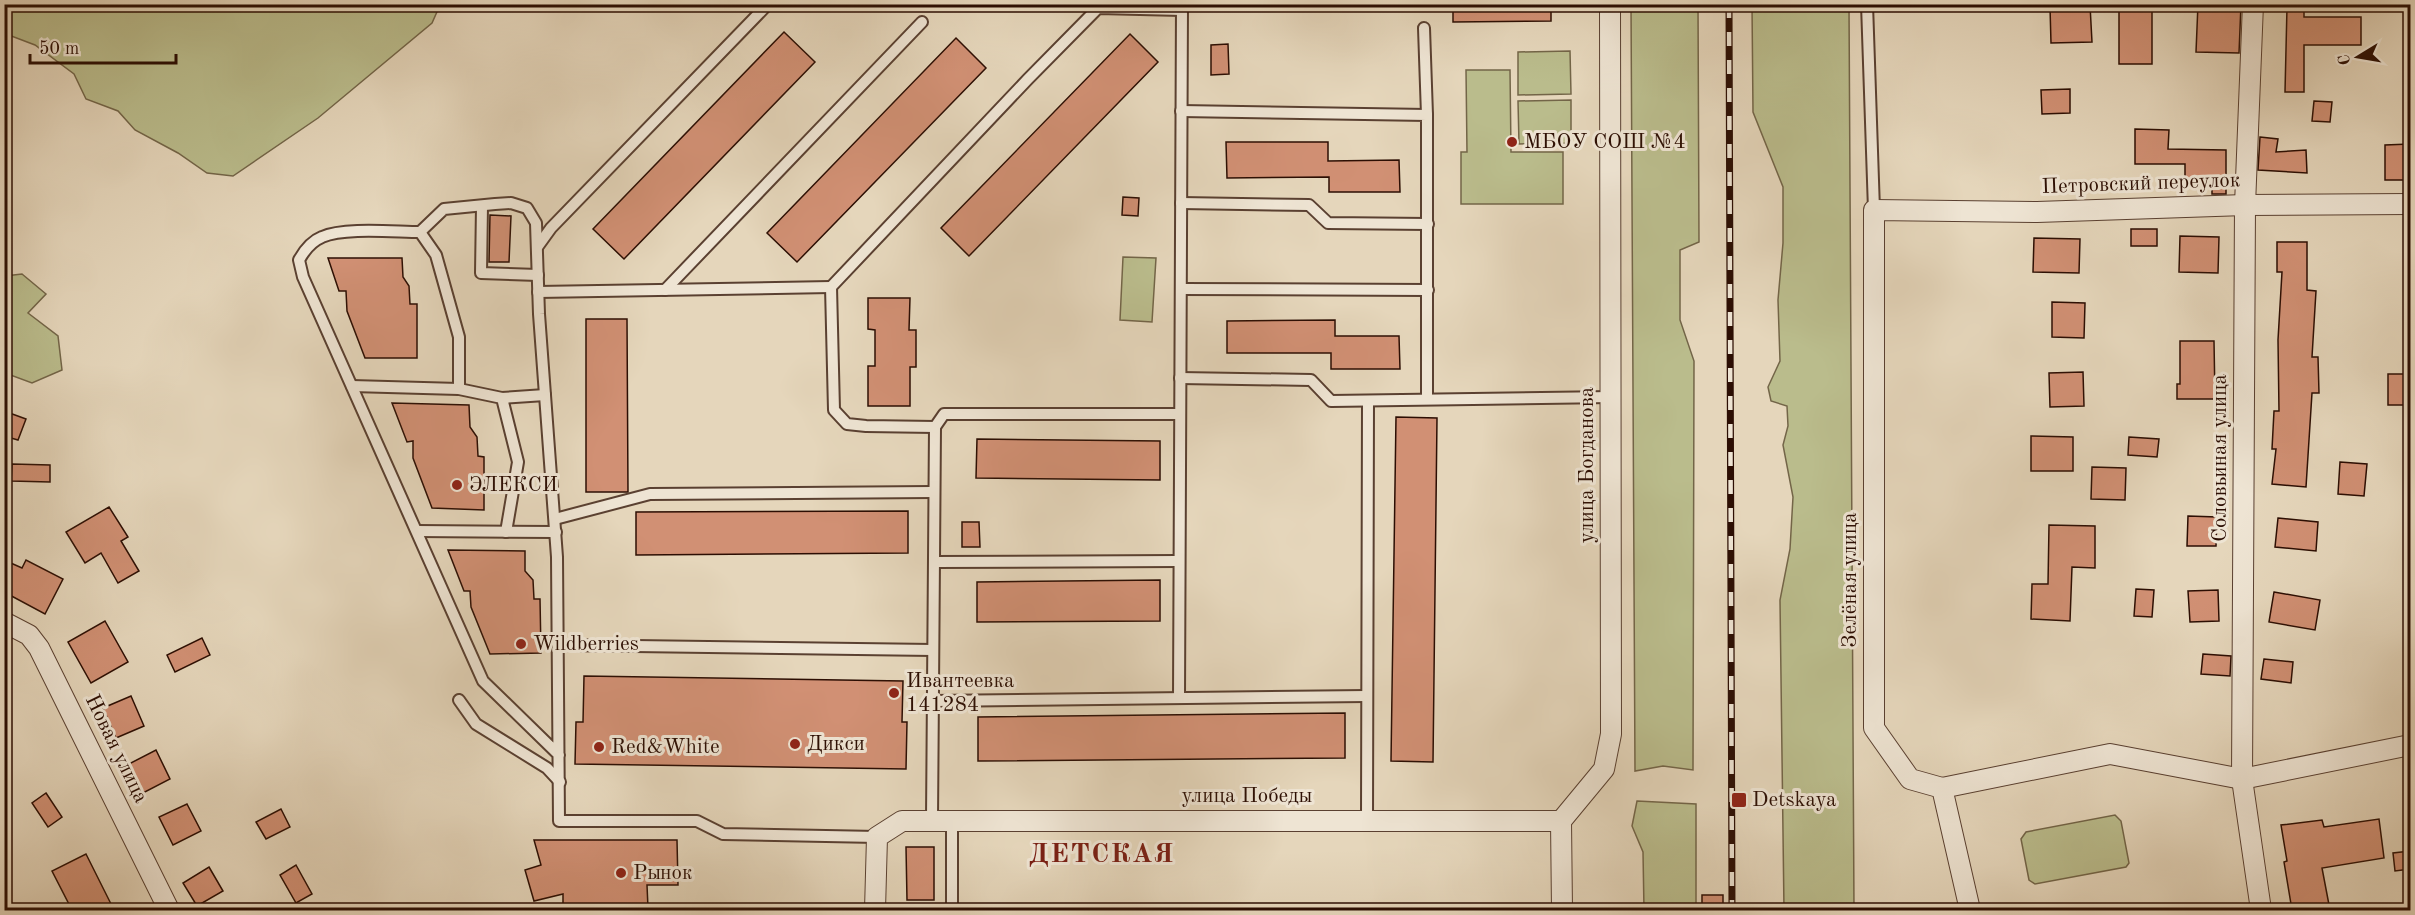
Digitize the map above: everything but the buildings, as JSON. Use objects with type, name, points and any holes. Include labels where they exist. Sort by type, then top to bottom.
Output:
[{"type":"street","name":"улица Богданова","points":[[1562,821],[1604,769],[1611,734],[1610,4]]},
{"type":"street","name":"Соловьиная улица","points":[[2253,4],[2246,205],[2242,779],[2261,910]]},
{"type":"street","name":"Петровский переулок","points":[[1874,210],[2037,212],[2246,205],[2410,204]]},
{"type":"street","name":"Зелёная улица","points":[[1874,210],[1874,728],[1910,779],[1942,788]]},
{"type":"street","name":"Новая улица","points":[[4,622],[29,635],[39,648],[169,910]]},
{"type":"street","points":[[1970,910],[1942,788],[2110,754],[2242,779],[2410,745]]},
{"type":"street","name":"улица Победы","points":[[877,837],[902,821],[932,820],[1562,821]]},
{"type":"street","points":[[1562,821],[1562,910]]},
{"type":"street","points":[[875,910],[877,837]]},
{"type":"lane","points":[[538,246],[551,228],[768,4]]},
{"type":"lane","points":[[1868,4],[1874,210]]},
{"type":"lane","points":[[935,427],[847,424],[834,410],[831,287],[1098,8],[1182,7],[1179,698]]},
{"type":"lane","points":[[665,290],[922,22]]},
{"type":"lane","points":[[1424,28],[1428,224],[1427,398]]},
{"type":"lane","points":[[1181,111],[1427,115]]},
{"type":"lane","points":[[559,755],[483,681],[303,276],[299,260],[305,250],[321,237],[339,232],[420,232],[444,209],[512,203],[527,208],[536,223],[538,292],[556,532],[559,645],[560,782],[559,821],[697,821],[723,834],[877,837]]},
{"type":"lane","points":[[1181,203],[1309,205],[1328,223],[1428,224]]},
{"type":"lane","points":[[482,206],[481,273],[538,275]]},
{"type":"lane","points":[[420,232],[436,255],[459,337],[459,389]]},
{"type":"lane","points":[[538,292],[831,287]]},
{"type":"lane","points":[[1181,289],[1428,290]]},
{"type":"lane","points":[[1180,378],[1311,380],[1331,400],[1612,397]]},
{"type":"lane","points":[[352,386],[459,389],[502,398],[545,395]]},
{"type":"lane","points":[[502,398],[518,462],[506,532]]},
{"type":"lane","points":[[1367,821],[1368,401]]},
{"type":"lane","points":[[932,820],[935,427],[944,414],[1180,414]]},
{"type":"lane","points":[[555,519],[650,494],[933,492]]},
{"type":"lane","points":[[417,531],[556,532]]},
{"type":"lane","points":[[934,562],[1179,561]]},
{"type":"lane","points":[[559,645],[933,650]]},
{"type":"lane","points":[[933,700],[1368,696]]},
{"type":"lane","points":[[459,700],[476,724],[547,768],[560,782]]},
{"type":"lane","points":[[952,820],[952,907]]},
{"type":"green space","points":[[5,4],[440,5],[432,23],[318,118],[233,176],[207,173],[178,153],[135,130],[118,111],[86,99],[74,74],[35,45],[6,34]]},
{"type":"green space","points":[[1631,5],[1698,5],[1699,242],[1680,250],[1680,320],[1694,361],[1693,770],[1663,766],[1635,771]]},
{"type":"green space","points":[[1752,5],[1849,5],[1854,910],[1784,910],[1780,600],[1790,549],[1793,497],[1783,445],[1788,426],[1787,406],[1771,401],[1768,387],[1780,361],[1778,300],[1783,243],[1783,187],[1753,112]]},
{"type":"green space","points":[[1570,51],[1571,94],[1518,95],[1518,52]]},
{"type":"green space","points":[[1466,70],[1510,70],[1511,152],[1563,152],[1563,204],[1461,204],[1461,152],[1467,152]]},
{"type":"green space","points":[[1571,100],[1571,143],[1519,144],[1518,101]]},
{"type":"green space","points":[[1123,257],[1156,258],[1152,322],[1120,320]]},
{"type":"green space","points":[[22,274],[46,294],[28,313],[58,336],[62,370],[32,383],[5,373],[5,276]]},
{"type":"green space","points":[[1637,801],[1696,804],[1696,910],[1644,910],[1643,852],[1632,826]]},
{"type":"green space","points":[[2115,815],[2121,821],[2129,863],[2126,867],[2035,884],[2029,880],[2021,839],[2026,832]]},
{"type":"railway","points":[[1729,4],[1732,910]]},
{"type":"place","name":"МБОУ СОШ №4","points":[[1512,142]]},
{"type":"place","name":"ЭЛЕКСИ","points":[[457,485]]},
{"type":"place","name":"Wildberries","points":[[521,644]]},
{"type":"place","name":"Ивантеевка 141284","points":[[894,693]]},
{"type":"place","name":"Дикси","points":[[795,744]]},
{"type":"place","name":"Red&White","points":[[599,747]]},
{"type":"place","name":"Detskaya","points":[[1739,800]]},
{"type":"place","name":"Рынок","points":[[621,873]]},
{"type":"district","name":"ДЕТСКАЯ","points":[[1102,854]]}]
